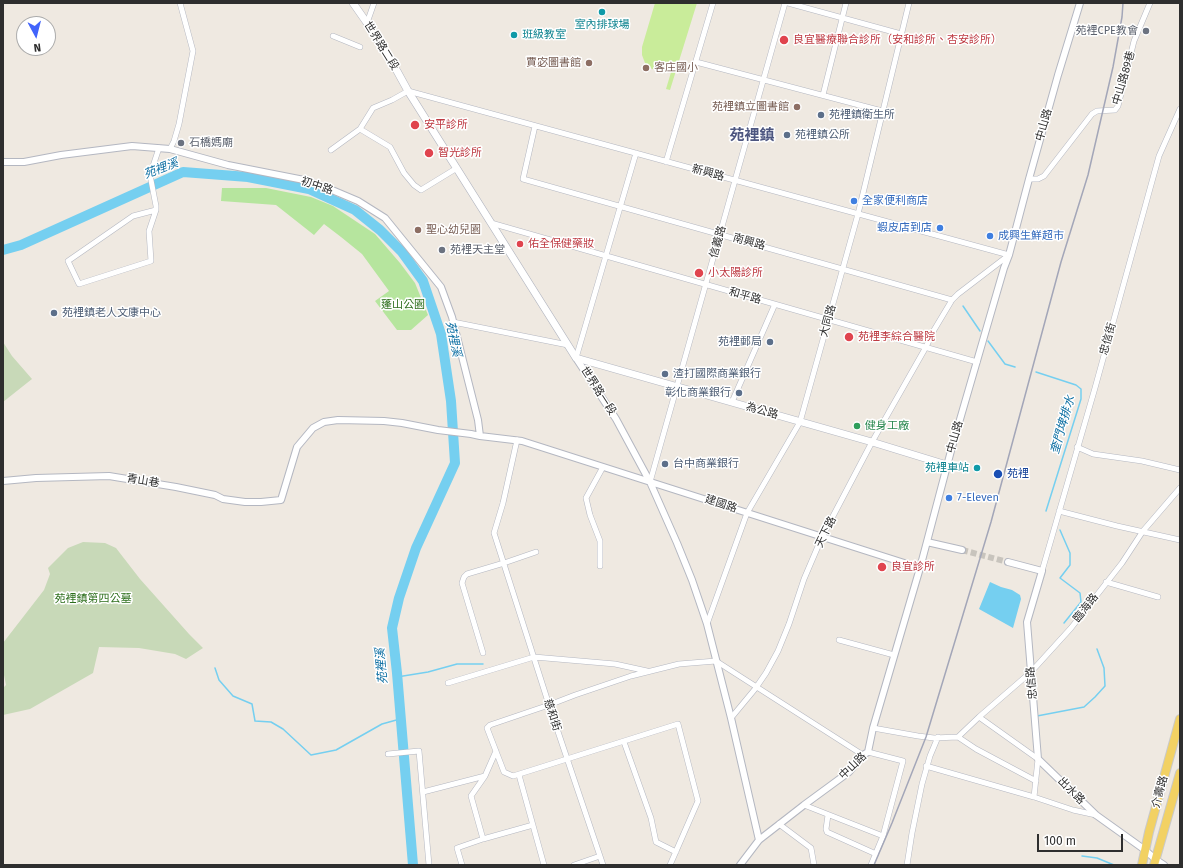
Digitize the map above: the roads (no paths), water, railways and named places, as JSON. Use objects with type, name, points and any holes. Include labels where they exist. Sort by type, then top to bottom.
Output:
[{"type":"main road","name":"世界路二段","points":[[353,3],[367,23],[408,91]]},
{"type":"main road","name":"世界路一段","points":[[408,91],[576,358]]},
{"type":"main road","name":"為公路","points":[[576,358],[872,442],[947,465]]},
{"type":"main road","name":"介壽路","points":[[1142,865],[1149,832],[1180,719]]},
{"type":"main road","name":"介壽路","points":[[1155,862],[1180,773]]},
{"type":"street","points":[[170,149],[179,124],[193,51],[180,3]]},
{"type":"street","points":[[367,23],[374,3]]},
{"type":"street","points":[[666,162],[713,3]]},
{"type":"street","points":[[787,3],[901,34]]},
{"type":"street","name":"信義路","points":[[650,482],[735,180],[787,3]]},
{"type":"street","points":[[823,95],[846,3]]},
{"type":"street","name":"大同路","points":[[707,624],[747,513],[800,422],[858,214],[909,3]]},
{"type":"street","name":"中山路","points":[[740,865],[759,840],[778,824],[849,772],[865,753],[920,568],[976,362],[1009,255],[1029,179],[1080,3]]},
{"type":"street","name":"中山路89巷","points":[[1029,179],[1038,180],[1044,176],[1092,114],[1097,111],[1115,110],[1118,106],[1134,41],[1150,3]]},
{"type":"street","points":[[333,36],[360,47]]},
{"type":"street","points":[[696,62],[882,110]]},
{"type":"street","points":[[331,150],[360,129],[373,108],[408,91]]},
{"type":"street","name":"新興路","points":[[408,91],[1009,255]]},
{"type":"street","name":"忠信街","points":[[1042,571],[1159,156],[1180,109]]},
{"type":"street","name":"南興路","points":[[535,126],[523,179],[952,300]]},
{"type":"street","points":[[360,129],[390,147],[404,173],[414,185],[421,190],[457,168]]},
{"type":"street","name":"初中路","points":[[3,162],[24,162],[61,155],[132,146],[170,149],[228,165],[304,180],[358,201],[385,218],[441,287],[453,322],[478,420],[480,436]]},
{"type":"street","points":[[156,208],[133,216],[68,261],[79,284],[151,261],[149,231],[156,208],[150,175],[159,148]]},
{"type":"street","points":[[576,358],[636,153]]},
{"type":"street","name":"和平路","points":[[491,223],[976,362]]},
{"type":"street","name":"天下路","points":[[731,718],[766,674],[778,651],[804,579],[822,537],[872,442],[952,300],[1009,255]]},
{"type":"street","points":[[732,402],[775,304]]},
{"type":"street","points":[[453,322],[568,345]]},
{"type":"street","name":"世界路一段","points":[[576,358],[616,419],[650,482],[677,543],[692,580],[707,624],[731,718]]},
{"type":"street","name":"建國路","points":[[280,500],[296,447],[313,428],[324,422],[338,420],[384,420],[438,430],[519,441],[920,568]]},
{"type":"street","name":"慈和街","points":[[519,441],[494,533],[549,706],[604,865]]},
{"type":"street","points":[[1077,447],[1093,454],[1142,461],[1180,470]]},
{"type":"street","points":[[600,566],[600,541],[590,515],[586,498],[603,467]]},
{"type":"street","name":"青山巷","points":[[3,481],[36,478],[109,476],[176,486],[215,495],[223,499],[250,502],[280,500]]},
{"type":"street","name":"臨海路","points":[[958,737],[979,716],[1031,672],[1071,628],[1122,562],[1143,531],[1180,488]]},
{"type":"street","points":[[1059,511],[1180,540]]},
{"type":"street","points":[[926,542],[962,550]]},
{"type":"street","points":[[483,653],[462,583],[464,577],[467,574],[536,552]]},
{"type":"street","points":[[1008,562],[1042,571]]},
{"type":"street","name":"忠信路","points":[[1034,797],[1038,759],[1027,622],[1042,571]]},
{"type":"street","points":[[1106,582],[1158,597]]},
{"type":"street","points":[[840,640],[894,655]]},
{"type":"street","points":[[448,683],[534,657],[615,664],[648,671]]},
{"type":"street","points":[[670,865],[698,801],[678,724],[513,776],[504,772],[487,728],[490,725],[502,720],[549,706],[575,695],[648,671],[679,664],[716,661],[865,753],[903,761],[883,836],[871,865]]},
{"type":"street","name":"出水路","points":[[979,716],[1038,759],[1096,815],[1145,850],[1155,862],[1164,865]]},
{"type":"street","points":[[731,718],[759,840]]},
{"type":"street","points":[[873,728],[912,736],[958,737],[976,749],[1036,781]]},
{"type":"street","points":[[907,865],[926,766],[938,737]]},
{"type":"street","points":[[624,742],[651,818],[656,842],[676,852]]},
{"type":"street","points":[[388,754],[419,750],[429,865]]},
{"type":"street","points":[[483,839],[471,796],[485,776],[496,751]]},
{"type":"street","points":[[926,766],[1034,797],[1073,810],[1096,815]]},
{"type":"street","points":[[519,775],[544,865]]},
{"type":"street","points":[[423,792],[485,776]]},
{"type":"street","points":[[804,805],[883,836]]},
{"type":"street","points":[[828,815],[827,832],[876,854]]},
{"type":"street","points":[[778,824],[811,848],[814,865]]},
{"type":"street","points":[[462,865],[456,848],[533,825]]},
{"type":"street","points":[[574,865],[600,856]]},
{"type":"water","points":[[990,582],[1012,590],[1020,595],[1021,599],[1013,628],[979,609]]},
{"type":"waterway","name":"苑裡溪","points":[[3,250],[21,245],[183,172],[248,177],[309,189],[355,210],[380,230],[402,252],[423,281],[441,334],[451,401],[455,463],[416,548],[399,598],[392,628],[413,865]]},
{"type":"waterway","name":"奎門埤排水","points":[[963,306],[980,331]]},
{"type":"waterway","name":"奎門埤排水","points":[[988,341],[1005,364],[1015,367]]},
{"type":"waterway","name":"奎門埤排水","points":[[1036,372],[1076,385],[1081,389],[1081,399],[1046,511]]},
{"type":"waterway","name":"奎門埤排水","points":[[1060,530],[1070,553],[1070,565],[1060,578],[1080,593],[1081,602],[1064,623]]},
{"type":"waterway","name":"奎門埤排水","points":[[1037,716],[1084,707],[1105,686],[1104,668],[1097,649]]},
{"type":"waterway","points":[[397,677],[428,672],[457,664],[483,664]]},
{"type":"waterway","points":[[215,668],[219,680],[233,696],[252,704],[255,721],[271,722],[283,729],[311,755],[336,750],[382,724],[400,719]]},
{"type":"waterway","name":"奎門埤排水","points":[[1082,856],[1097,858],[1114,865]]},
{"type":"tunnel","points":[[962,550],[1008,562]]},
{"type":"railway","points":[[874,865],[926,737],[991,522],[1061,262],[1088,175],[1113,67],[1123,3]]},
{"type":"place","name":"室內排球場","points":[[602,12]]},
{"type":"place","name":"苑裡CPE教會","points":[[1146,31]]},
{"type":"place","name":"班級教室","points":[[514,35]]},
{"type":"place","name":"良宜醫療聯合診所（安和診所、杏安診所）","points":[[784,40]]},
{"type":"place","name":"賈宓圖書館","points":[[589,63]]},
{"type":"place","name":"客庄國小","points":[[646,68]]},
{"type":"place","name":"苑裡鎮立圖書館","points":[[797,107]]},
{"type":"place","name":"苑裡鎮衛生所","points":[[821,115]]},
{"type":"place","name":"安平診所","points":[[415,125]]},
{"type":"place","name":"苑裡鎮公所","points":[[787,135]]},
{"type":"place","name":"石橋媽廟","points":[[181,143]]},
{"type":"place","name":"智光診所","points":[[429,153]]},
{"type":"place","name":"全家便利商店","points":[[854,201]]},
{"type":"place","name":"蝦皮店到店","points":[[940,228]]},
{"type":"place","name":"聖心幼兒園","points":[[418,230]]},
{"type":"place","name":"成興生鮮超市","points":[[990,236]]},
{"type":"place","name":"佑全保健藥妝","points":[[520,244]]},
{"type":"place","name":"苑裡天主堂","points":[[442,250]]},
{"type":"place","name":"小太陽診所","points":[[699,273]]},
{"type":"place","name":"苑裡鎮老人文康中心","points":[[54,313]]},
{"type":"place","name":"苑裡李綜合醫院","points":[[849,337]]},
{"type":"place","name":"苑裡郵局","points":[[770,342]]},
{"type":"place","name":"渣打國際商業銀行","points":[[665,374]]},
{"type":"place","name":"彰化商業銀行","points":[[739,393]]},
{"type":"place","name":"健身工廠","points":[[857,426]]},
{"type":"place","name":"台中商業銀行","points":[[665,464]]},
{"type":"place","name":"苑裡車站","points":[[977,468]]},
{"type":"place","name":"苑裡","points":[[998,474]]},
{"type":"place","name":"7-Eleven","points":[[949,498]]},
{"type":"place","name":"良宜診所","points":[[882,567]]},
{"type":"district","name":"苑裡鎮","points":[[752,136]]},
{"type":"park label","name":"蓬山公園","points":[[403,305]]},
{"type":"park label","name":"苑裡鎮第四公墓","points":[[93,599]]}]
